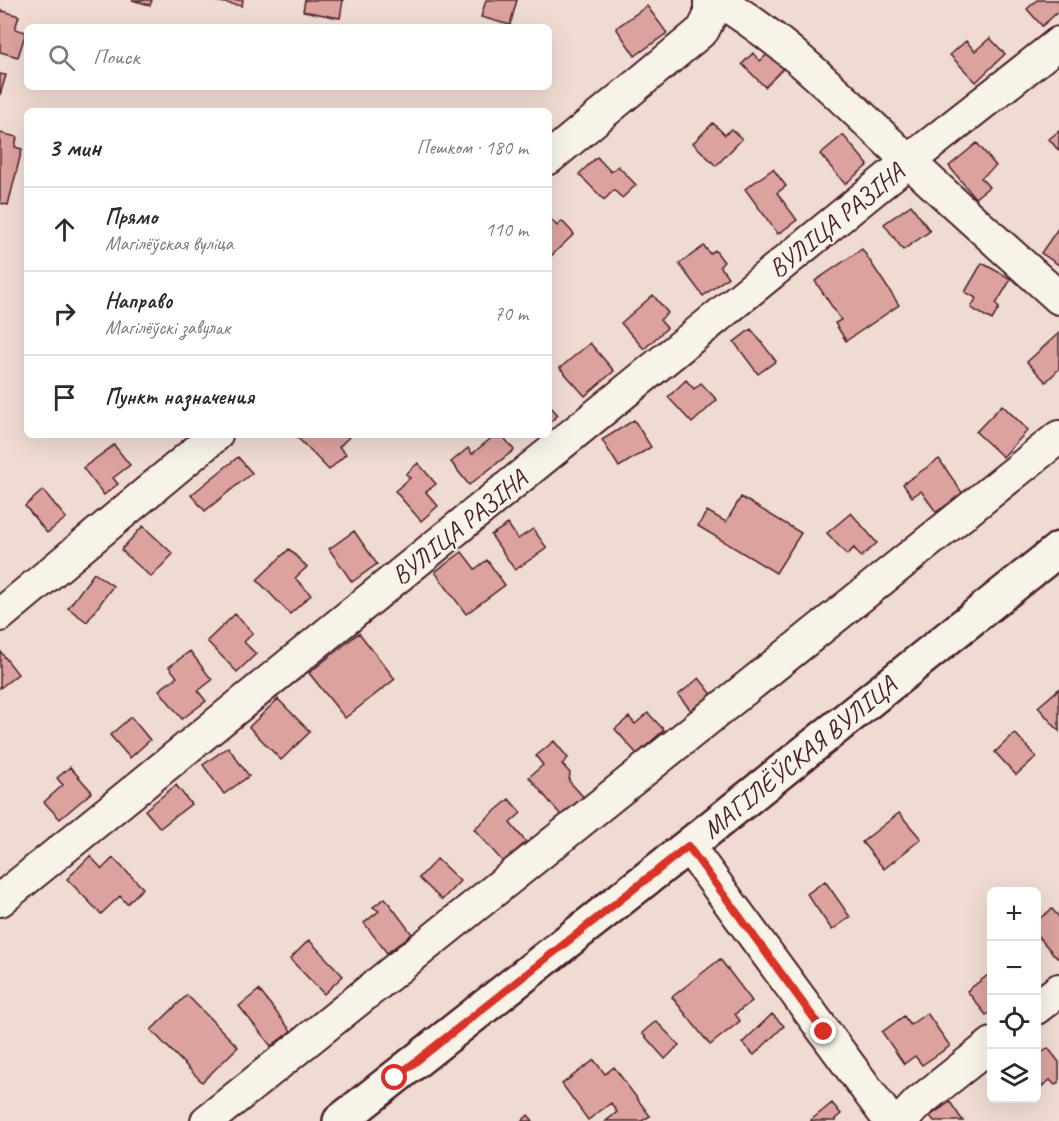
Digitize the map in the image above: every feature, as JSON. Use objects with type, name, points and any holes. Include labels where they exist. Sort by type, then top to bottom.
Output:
[{"type":"main road","name":"МАГІЛЁЎСКАЯ ВУЛІЦА","points":[[340,1121],[1059,549]]},
{"type":"street","points":[[552,156],[703,30],[710,16],[710,0]]},
{"type":"street","points":[[718,0],[748,18],[818,75],[1059,298]]},
{"type":"street","name":"ВУЛІЦА РАЗІНА","points":[[0,900],[909,161],[1059,43]]},
{"type":"street","points":[[207,1121],[1059,437]]},
{"type":"street","points":[[0,615],[212,438]]},
{"type":"street","points":[[688,846],[890,1121]]},
{"type":"street","points":[[1041,1004],[1059,990]]},
{"type":"street","points":[[901,1121],[918,1103],[987,1048]]},
{"type":"building","points":[[132,0],[152,0],[150,5]]},
{"type":"building","points":[[208,0],[243,0],[242,6]]},
{"type":"building","points":[[305,0],[343,0],[340,18],[303,11]]},
{"type":"building","points":[[486,0],[517,0],[510,24],[481,17]]},
{"type":"building","points":[[1037,0],[1059,0],[1059,11],[1042,26],[1027,9]]},
{"type":"building","points":[[647,6],[667,33],[635,56],[616,28]]},
{"type":"building","points":[[0,10],[19,16],[15,29],[24,31],[24,38],[18,57],[0,52]]},
{"type":"building","points":[[990,38],[1005,54],[976,82],[950,55],[966,41],[975,51]]},
{"type":"building","points":[[771,51],[786,66],[765,87],[742,64],[753,53],[760,61]]},
{"type":"building","points":[[0,74],[6,75],[0,95]]},
{"type":"building","points":[[713,123],[725,135],[731,129],[742,139],[716,166],[693,143]]},
{"type":"building","points":[[1059,131],[1059,151],[1049,139]]},
{"type":"building","points":[[0,133],[17,137],[15,147],[22,149],[8,205],[0,203]]},
{"type":"building","points":[[843,135],[868,165],[845,184],[820,154]]},
{"type":"building","points":[[977,143],[996,166],[981,178],[989,187],[975,198],[949,166]]},
{"type":"building","points":[[597,157],[611,172],[618,166],[636,185],[622,198],[614,190],[604,200],[579,174]]},
{"type":"building","points":[[773,169],[786,186],[777,193],[797,220],[778,234],[745,189]]},
{"type":"building","points":[[911,205],[930,231],[903,250],[884,224]]},
{"type":"building","points":[[552,220],[557,226],[562,221],[574,234],[552,255]]},
{"type":"building","points":[[1059,227],[1059,265],[1041,253]]},
{"type":"building","points":[[704,246],[710,254],[715,250],[724,262],[720,266],[728,277],[703,296],[679,264]]},
{"type":"building","points":[[862,249],[899,305],[846,341],[835,323],[841,320],[815,281]]},
{"type":"building","points":[[982,263],[1011,279],[996,304],[999,308],[992,320],[971,308],[976,298],[965,292]]},
{"type":"building","points":[[653,295],[668,313],[660,320],[667,328],[644,349],[621,323]]},
{"type":"building","points":[[751,329],[776,361],[758,374],[734,342]]},
{"type":"building","points":[[1059,333],[1059,369],[1046,382],[1027,362]]},
{"type":"building","points":[[590,343],[614,371],[585,396],[560,368]]},
{"type":"building","points":[[686,380],[694,389],[701,383],[717,400],[692,423],[668,397]]},
{"type":"building","points":[[1002,405],[1028,430],[1003,457],[976,432]]},
{"type":"building","points":[[552,408],[558,415],[552,420]]},
{"type":"building","points":[[634,420],[651,447],[619,467],[602,440]]},
{"type":"building","points":[[298,438],[348,438],[339,447],[346,454],[329,470]]},
{"type":"building","points":[[491,438],[504,438],[514,450],[469,485],[451,462],[468,448],[472,454]]},
{"type":"building","points":[[114,445],[130,465],[113,478],[118,484],[104,495],[83,468]]},
{"type":"building","points":[[238,457],[252,473],[205,511],[191,495]]},
{"type":"building","points":[[939,459],[963,494],[936,512],[921,491],[912,497],[903,484]]},
{"type":"building","points":[[418,463],[436,484],[426,492],[438,506],[421,521],[395,491],[410,478],[406,474]]},
{"type":"building","points":[[43,490],[66,518],[47,533],[25,506]]},
{"type":"building","points":[[741,497],[801,533],[776,573],[698,526],[707,511],[726,522]]},
{"type":"building","points":[[851,513],[877,543],[861,557],[854,548],[847,555],[827,533]]},
{"type":"building","points":[[508,524],[518,539],[533,529],[547,548],[515,570],[491,535]]},
{"type":"building","points":[[143,526],[173,554],[151,577],[121,550]]},
{"type":"building","points":[[354,531],[377,564],[352,582],[329,549]]},
{"type":"building","points":[[289,549],[307,567],[295,578],[311,595],[290,614],[257,580]]},
{"type":"building","points":[[462,552],[475,569],[487,560],[505,585],[466,614],[435,572]]},
{"type":"building","points":[[94,573],[113,586],[87,622],[68,608]]},
{"type":"building","points":[[235,614],[253,633],[244,642],[256,654],[237,672],[207,641]]},
{"type":"building","points":[[359,633],[395,679],[345,718],[309,673]]},
{"type":"building","points":[[0,651],[18,674],[0,688]]},
{"type":"building","points":[[190,651],[212,680],[198,691],[206,701],[182,719],[159,690],[177,677],[169,667]]},
{"type":"building","points":[[699,678],[714,697],[694,714],[678,695]]},
{"type":"building","points":[[1059,689],[1059,731],[1038,707]]},
{"type":"building","points":[[278,699],[310,732],[281,760],[249,727]]},
{"type":"building","points":[[648,713],[664,730],[637,754],[615,729],[629,717],[635,724]]},
{"type":"building","points":[[131,717],[150,740],[130,758],[110,735]]},
{"type":"building","points":[[1015,733],[1036,757],[1016,775],[995,752]]},
{"type":"building","points":[[554,741],[568,758],[562,764],[570,773],[569,781],[587,801],[565,820],[529,777],[543,765],[536,756]]},
{"type":"building","points":[[228,747],[249,776],[224,794],[203,765]]},
{"type":"building","points":[[70,767],[92,792],[60,819],[44,802],[63,785],[57,778]]},
{"type":"building","points":[[176,785],[191,804],[160,828],[145,810]]},
{"type":"building","points":[[509,799],[521,813],[510,823],[526,842],[503,862],[474,829]]},
{"type":"building","points":[[899,813],[921,839],[884,869],[862,842]]},
{"type":"building","points":[[90,856],[102,869],[113,858],[143,888],[127,904],[120,896],[101,914],[67,879]]},
{"type":"building","points":[[437,859],[460,881],[442,900],[419,878]]},
{"type":"building","points":[[825,881],[850,917],[832,930],[807,894]]},
{"type":"building","points":[[385,898],[412,934],[387,953],[364,923],[379,911],[373,907]]},
{"type":"building","points":[[1052,909],[1059,917],[1059,957],[1057,958],[1041,940],[1041,917]]},
{"type":"building","points":[[309,940],[343,976],[324,994],[290,959]]},
{"type":"building","points":[[720,959],[752,1001],[735,1014],[740,1021],[710,1045],[672,997]]},
{"type":"building","points":[[987,976],[987,1014],[986,1015],[967,991]]},
{"type":"building","points":[[259,990],[291,1031],[271,1046],[239,1006]]},
{"type":"building","points":[[187,995],[238,1047],[202,1082],[151,1030]]},
{"type":"building","points":[[927,1013],[950,1046],[922,1065],[915,1056],[904,1064],[882,1032],[904,1016],[910,1025]]},
{"type":"building","points":[[772,1014],[784,1026],[754,1055],[742,1043]]},
{"type":"building","points":[[656,1021],[679,1045],[665,1059],[642,1033]]},
{"type":"building","points":[[1048,1048],[1059,1062],[1059,1082],[1055,1085],[1050,1080],[1041,1087],[1041,1054]]},
{"type":"building","points":[[594,1060],[605,1074],[614,1067],[650,1116],[642,1121],[606,1121],[617,1112],[611,1103],[588,1120],[562,1084]]},
{"type":"building","points":[[950,1102],[963,1121],[934,1121],[930,1116]]},
{"type":"building","points":[[832,1103],[841,1114],[835,1119],[836,1121],[811,1121],[811,1120]]},
{"type":"building","points":[[528,1115],[533,1121],[522,1121]]},
{"type":"route","points":[[395,1078],[688,846],[824,1032]]}]
